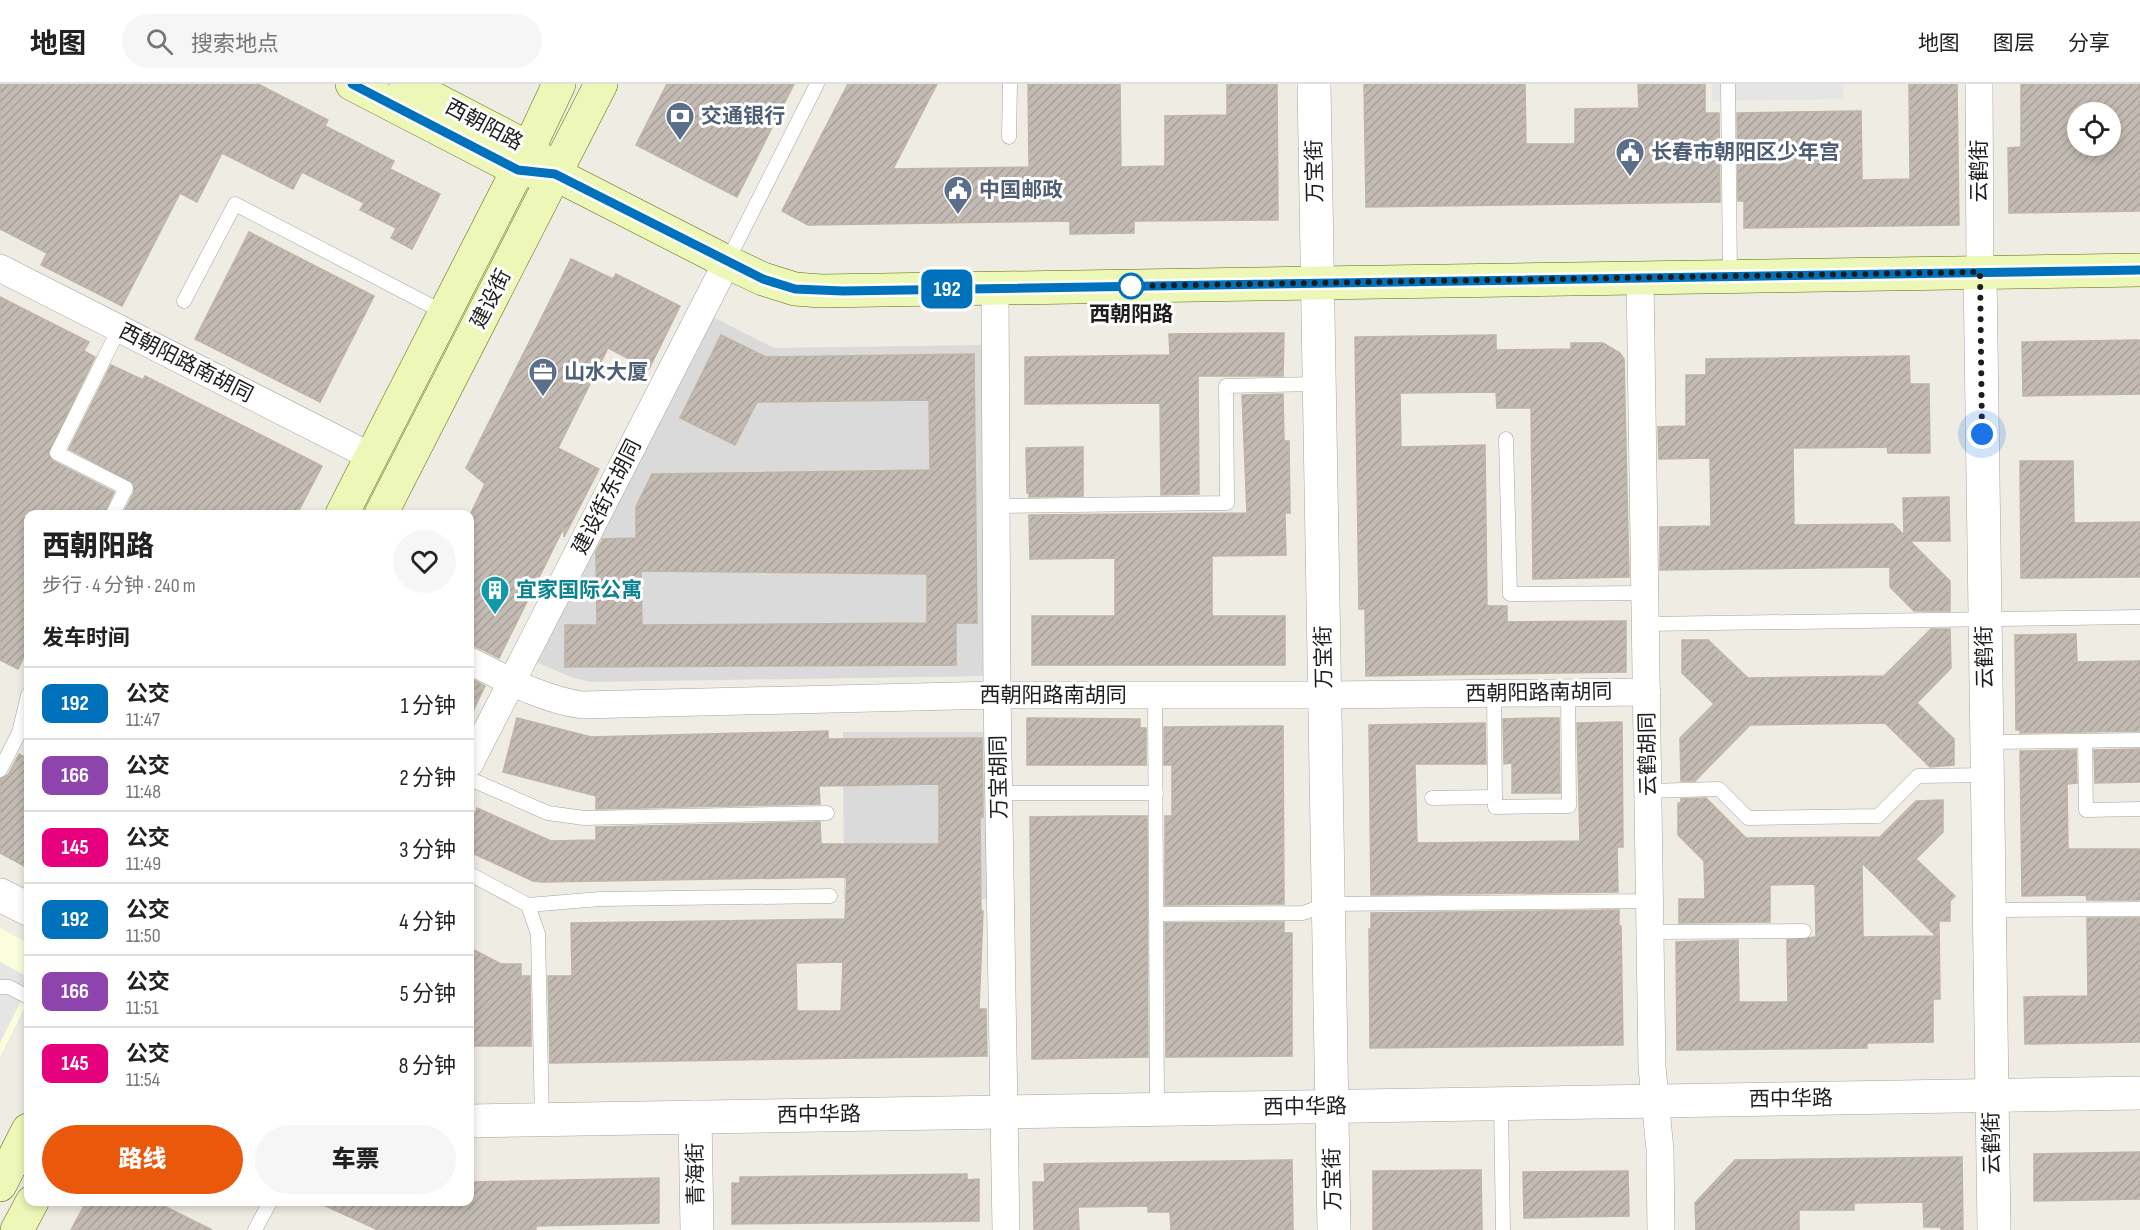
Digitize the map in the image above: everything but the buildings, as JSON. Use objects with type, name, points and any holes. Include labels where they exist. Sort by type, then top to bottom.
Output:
[{"type":"main road","name":"西朝阳路","points":[[352,84],[524,159],[763,279],[795,289],[822,291],[2140,270]]},
{"type":"main road","name":"西朝阳路","points":[[406,84],[524,159]]},
{"type":"main road","name":"建设街","points":[[344,510],[524,159],[559,84]]},
{"type":"main road","name":"建设街","points":[[383,510],[601,84]]},
{"type":"main road","points":[[0,1185],[24,1138]]},
{"type":"main road","points":[[17,1230],[30,1206]]},
{"type":"street","name":"万宝街","points":[[1314,84],[1334,1230]]},
{"type":"street","name":"云鹤街","points":[[1979,84],[1994,1230]]},
{"type":"street","name":"建设街东胡同","points":[[474,755],[727,262]]},
{"type":"street","name":"西朝阳路南胡同","points":[[0,268],[372,457]]},
{"type":"street","name":"云鹤胡同","points":[[1640,278],[1652,1067],[1660,1150],[1661,1230]]},
{"type":"street","name":"万宝胡同","points":[[995,288],[997,695],[1006,1230]]},
{"type":"street","name":"西朝阳路南胡同","points":[[474,663],[540,695],[561,702],[582,705],[997,695],[1647,692]]},
{"type":"street","points":[[0,895],[24,907]]},
{"type":"street","name":"西中华路","points":[[474,1121],[2140,1093]]},
{"type":"street","name":"青海街","points":[[695,1117],[697,1230]]},
{"type":"lane","points":[[727,262],[817,84]]},
{"type":"lane","points":[[1009,138],[1010,84]]},
{"type":"lane","points":[[1728,84],[1730,276]]},
{"type":"lane","points":[[184,301],[235,204],[445,313]]},
{"type":"lane","points":[[115,510],[126,488],[57,453],[119,329]]},
{"type":"lane","points":[[996,506],[1227,503],[1226,386],[1319,384]]},
{"type":"lane","points":[[1506,439],[1510,594],[1645,592]]},
{"type":"lane","points":[[1646,624],[2140,617]]},
{"type":"lane","points":[[1494,693],[1495,807],[1569,806],[1568,693]]},
{"type":"lane","points":[[1155,695],[1157,1110]]},
{"type":"lane","points":[[0,770],[19,733],[24,712]]},
{"type":"lane","points":[[1987,742],[2140,740]]},
{"type":"lane","points":[[2085,741],[2086,810],[2140,809]]},
{"type":"lane","points":[[1648,791],[1719,789],[1748,818],[1878,816],[1918,776],[1987,775]]},
{"type":"lane","points":[[474,782],[548,813],[584,818],[827,813]]},
{"type":"lane","points":[[999,793],[1156,793]]},
{"type":"lane","points":[[1432,798],[1495,797]]},
{"type":"lane","points":[[474,876],[528,905],[600,899],[830,896]]},
{"type":"lane","points":[[1156,914],[1303,913],[1328,904],[1650,901]]},
{"type":"lane","points":[[528,905],[538,934],[542,1120]]},
{"type":"lane","points":[[1989,910],[2140,909]]},
{"type":"lane","points":[[1650,932],[1804,931]]},
{"type":"lane","points":[[0,987],[9,987],[24,995]]},
{"type":"lane","points":[[1501,1104],[1503,1230]]},
{"type":"lane","points":[[268,1206],[257,1227],[272,1230]]},
{"type":"shaded area","points":[[1712,84],[1843,84],[1844,99],[1712,101]]},
{"type":"shaded area","points":[[713,317],[774,348],[983,345],[986,676],[590,682],[571,677],[536,662]]},
{"type":"shaded area","points":[[843,732],[986,732],[987,899],[844,899]]},
{"type":"shaded area","points":[[0,928],[24,941],[24,1009],[0,1057]]},
{"type":"shaded area","points":[[0,962],[24,975],[24,995],[0,1043]]},
{"type":"bus line","name":"192","points":[[352,84],[518,170],[555,174],[727,262],[763,279],[795,289],[843,291],[2140,270]]},
{"type":"place","name":"交通银行","points":[[680,142]]},
{"type":"place","name":"长春市朝阳区少年宫","points":[[1630,178]]},
{"type":"place","name":"中国邮政","points":[[958,216]]},
{"type":"place","name":"西朝阳路","points":[[1131,286]]},
{"type":"place","name":"山水大厦","points":[[543,398]]},
{"type":"place","name":"宜家国际公寓","points":[[495,616]]},
{"type":"route","points":[[1131,286],[1980,272],[1982,434]]}]
